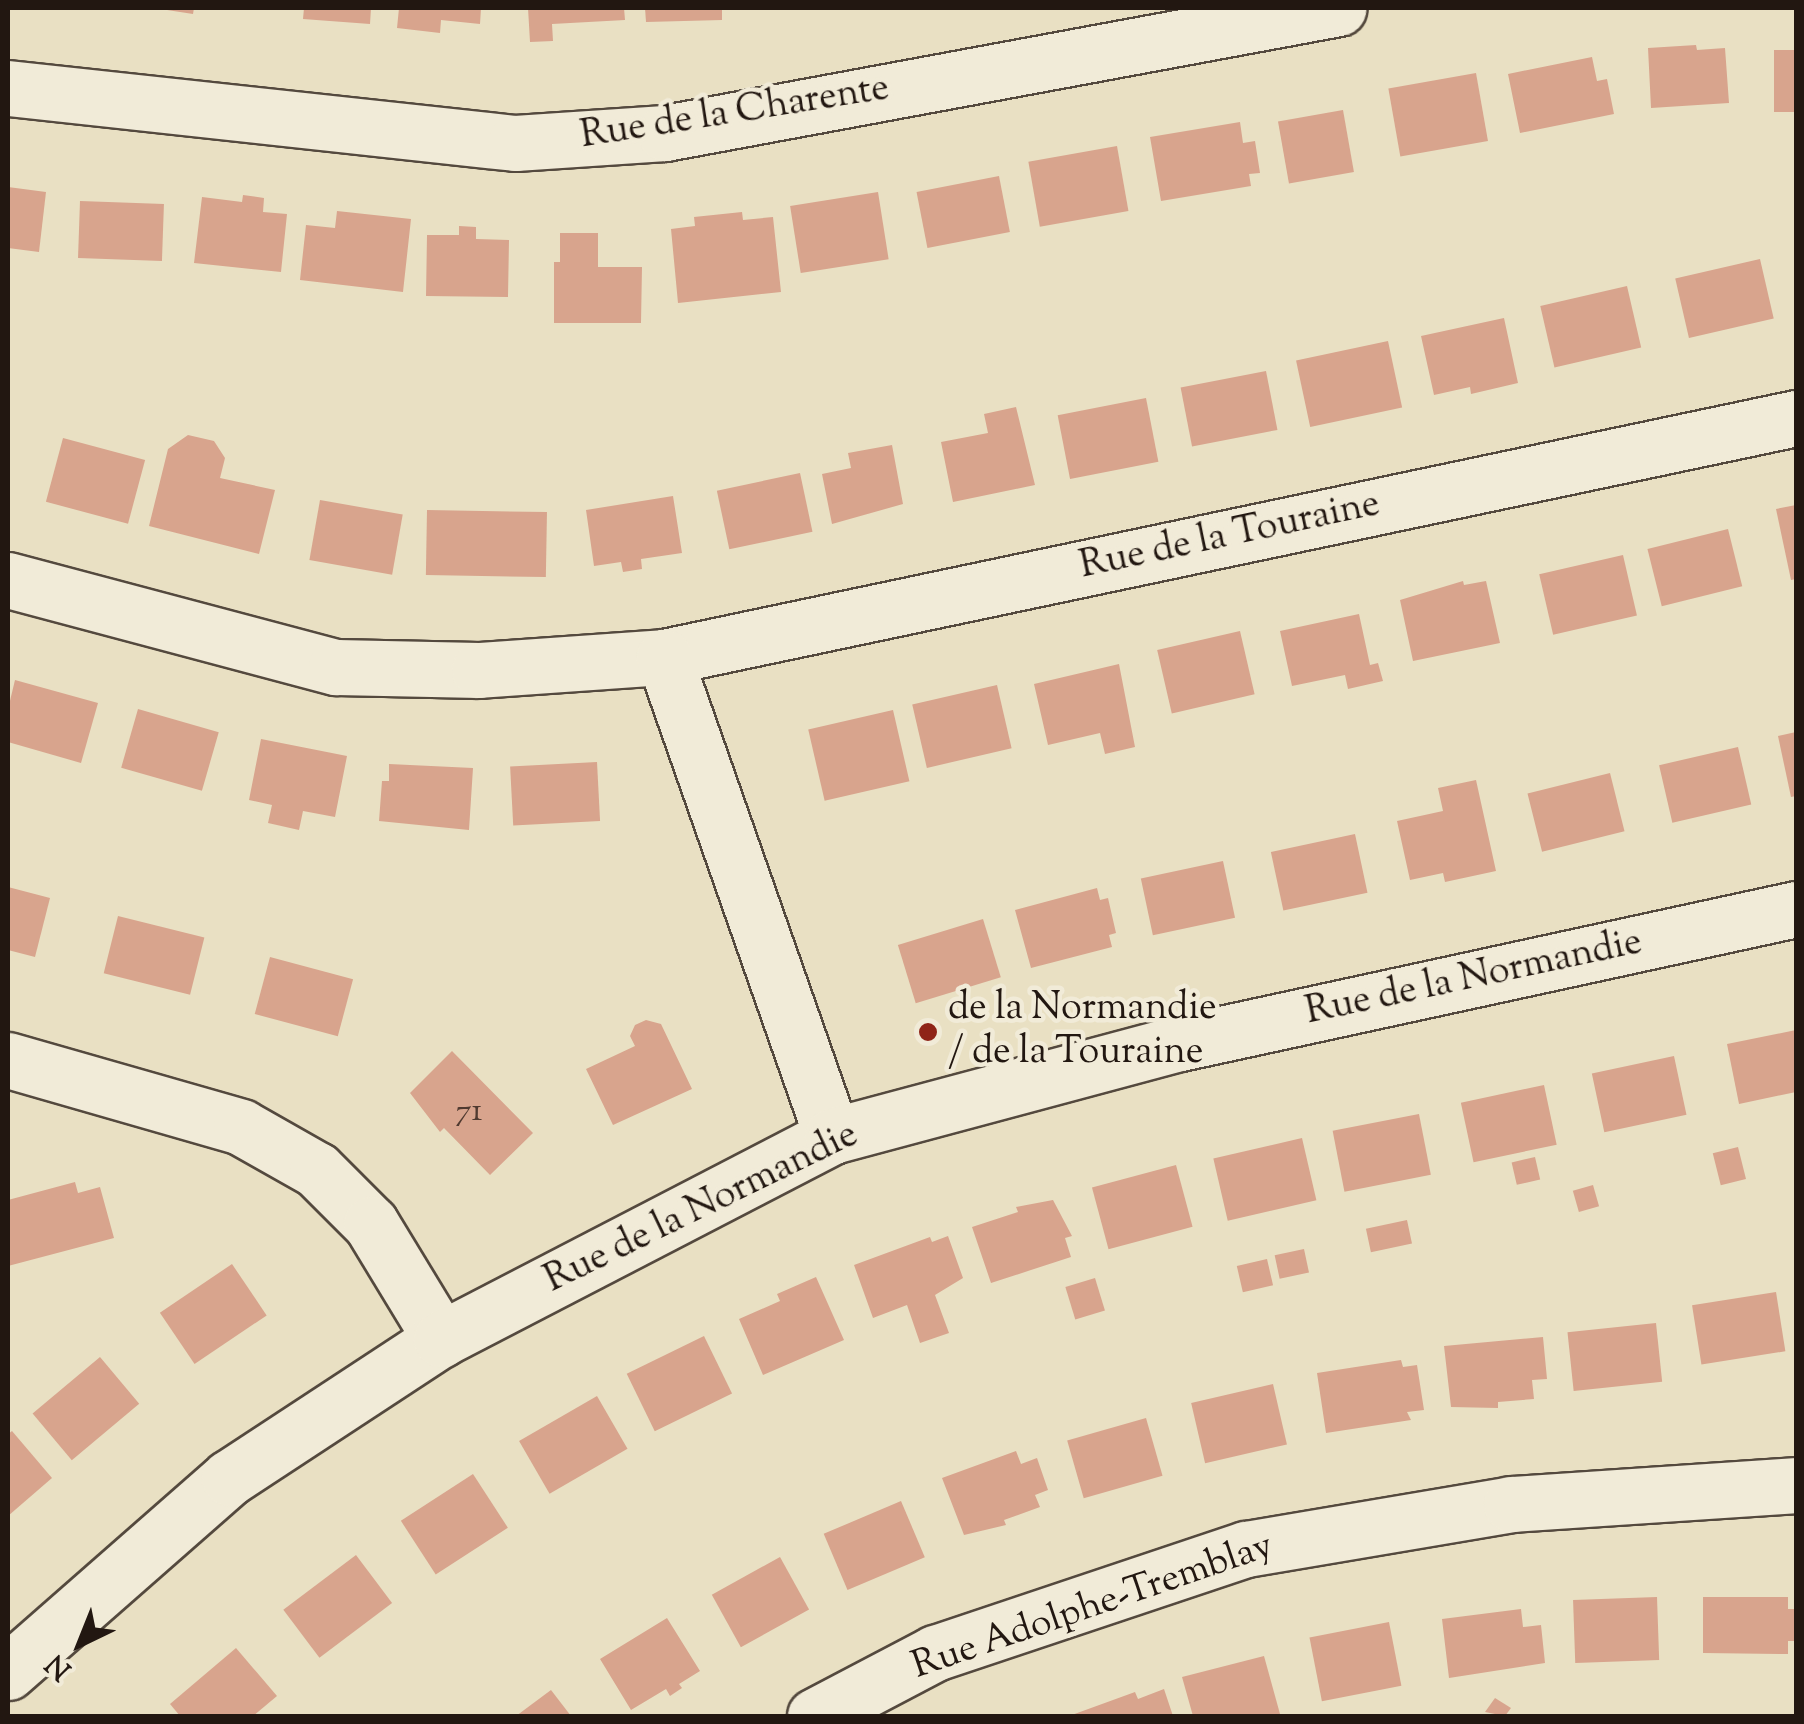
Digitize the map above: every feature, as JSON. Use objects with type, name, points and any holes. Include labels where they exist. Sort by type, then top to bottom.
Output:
[{"type":"street","name":"Rue de la Charente","points":[[8,88],[515,143],[665,133],[1338,8]]},
{"type":"street","name":"Rue de la Touraine","points":[[8,580],[336,667],[479,670],[664,656],[1796,418]]},
{"type":"street","points":[[664,656],[832,1136]]},
{"type":"street","name":"Rue de la Normandie","points":[[8,1672],[228,1478],[441,1339],[832,1136],[1180,1042],[1796,908]]},
{"type":"street","points":[[10,1063],[240,1127],[316,1170],[371,1224],[441,1339]]},
{"type":"street","name":"Rue Adolphe-Tremblay","points":[[816,1716],[935,1654],[1246,1549],[1511,1504],[1796,1485]]},
{"type":"building","points":[[154,8],[194,8],[193,14]]},
{"type":"building","points":[[304,8],[371,8],[370,24],[303,19]]},
{"type":"building","points":[[399,8],[481,8],[480,24],[441,20],[440,33],[397,28]]},
{"type":"building","points":[[528,8],[624,8],[625,20],[552,24],[553,41],[530,42]]},
{"type":"building","points":[[645,8],[722,8],[722,20],[646,22]]},
{"type":"building","points":[[1696,45],[1697,50],[1725,48],[1729,103],[1651,108],[1648,48]]},
{"type":"building","points":[[1774,50],[1796,50],[1796,112],[1774,112]]},
{"type":"building","points":[[1592,57],[1597,81],[1607,79],[1614,114],[1520,133],[1508,74]]},
{"type":"building","points":[[1476,73],[1488,141],[1400,156],[1388,88]]},
{"type":"building","points":[[1343,110],[1354,172],[1289,184],[1278,121]]},
{"type":"building","points":[[1240,122],[1243,143],[1255,141],[1260,173],[1249,174],[1251,186],[1161,201],[1150,137]]},
{"type":"building","points":[[1117,146],[1128,211],[1040,227],[1028,162]]},
{"type":"building","points":[[999,176],[1010,232],[927,248],[917,192]]},
{"type":"building","points":[[8,187],[46,192],[39,252],[8,248]]},
{"type":"building","points":[[878,192],[889,259],[801,273],[790,206]]},
{"type":"building","points":[[243,195],[264,198],[263,212],[287,214],[281,272],[194,263],[202,197],[242,202]]},
{"type":"building","points":[[80,201],[164,204],[162,261],[78,258]]},
{"type":"building","points":[[337,211],[411,219],[403,292],[300,280],[306,225],[335,228]]},
{"type":"building","points":[[742,212],[743,220],[773,217],[781,292],[678,303],[671,229],[695,226],[694,217]]},
{"type":"building","points":[[459,226],[476,227],[476,239],[509,240],[508,297],[426,296],[427,235],[459,235]]},
{"type":"building","points":[[560,233],[598,233],[598,267],[642,267],[641,323],[554,323],[554,262],[560,262]]},
{"type":"building","points":[[1760,259],[1774,318],[1689,338],[1675,279]]},
{"type":"building","points":[[1627,286],[1641,347],[1554,367],[1540,306]]},
{"type":"building","points":[[1504,318],[1518,383],[1471,394],[1470,387],[1434,395],[1421,336]]},
{"type":"building","points":[[1388,341],[1402,408],[1310,427],[1296,361]]},
{"type":"building","points":[[1266,371],[1277,430],[1192,446],[1181,388]]},
{"type":"building","points":[[1146,398],[1158,462],[1070,479],[1058,415]]},
{"type":"building","points":[[1016,407],[1035,485],[953,502],[941,442],[988,433],[984,414]]},
{"type":"building","points":[[188,435],[214,441],[225,458],[220,478],[275,490],[259,554],[149,526],[168,449]]},
{"type":"building","points":[[63,438],[145,460],[128,524],[46,502]]},
{"type":"building","points":[[892,445],[903,504],[832,524],[822,474],[851,468],[848,453]]},
{"type":"building","points":[[800,473],[812,532],[729,549],[717,491]]},
{"type":"building","points":[[673,496],[682,553],[641,559],[642,569],[623,572],[621,562],[594,566],[586,510]]},
{"type":"building","points":[[320,500],[403,515],[392,575],[309,560]]},
{"type":"building","points":[[1796,505],[1796,579],[1791,580],[1776,509]]},
{"type":"building","points":[[427,510],[547,512],[546,577],[426,575]]},
{"type":"building","points":[[1728,529],[1742,586],[1662,606],[1647,549]]},
{"type":"building","points":[[1623,555],[1637,615],[1553,635],[1539,574]]},
{"type":"building","points":[[1463,581],[1464,585],[1486,581],[1500,643],[1413,661],[1400,600]]},
{"type":"building","points":[[1359,614],[1370,665],[1378,663],[1383,681],[1348,689],[1345,675],[1292,686],[1280,631]]},
{"type":"building","points":[[1240,631],[1255,694],[1172,713],[1157,650]]},
{"type":"building","points":[[1119,664],[1135,747],[1105,754],[1100,733],[1048,745],[1034,684]]},
{"type":"building","points":[[15,680],[98,703],[81,763],[8,742],[8,709]]},
{"type":"building","points":[[997,685],[1012,748],[927,768],[912,705]]},
{"type":"building","points":[[138,709],[219,732],[202,791],[121,768]]},
{"type":"building","points":[[893,710],[909,781],[825,801],[808,730]]},
{"type":"building","points":[[1796,732],[1796,796],[1791,797],[1778,736]]},
{"type":"building","points":[[261,739],[347,756],[335,817],[303,811],[299,830],[268,823],[272,805],[249,800]]},
{"type":"building","points":[[1738,747],[1751,804],[1672,823],[1659,765]]},
{"type":"building","points":[[597,762],[600,821],[513,825],[510,767]]},
{"type":"building","points":[[389,764],[473,768],[469,830],[379,821],[382,781],[389,781]]},
{"type":"building","points":[[1610,773],[1625,831],[1542,852],[1528,794]]},
{"type":"building","points":[[1476,780],[1496,871],[1445,882],[1443,873],[1410,880],[1397,821],[1443,811],[1438,788]]},
{"type":"building","points":[[1355,834],[1367,893],[1283,911],[1271,852]]},
{"type":"building","points":[[1223,861],[1235,918],[1153,935],[1141,878]]},
{"type":"building","points":[[8,887],[50,898],[35,957],[8,950]]},
{"type":"building","points":[[1097,888],[1100,900],[1108,898],[1116,933],[1109,935],[1112,947],[1031,968],[1015,910]]},
{"type":"building","points":[[118,916],[204,938],[190,995],[104,973]]},
{"type":"building","points":[[983,919],[1001,977],[916,1003],[898,945]]},
{"type":"building","points":[[270,957],[353,979],[338,1036],[255,1014]]},
{"type":"building","points":[[646,1020],[661,1024],[692,1089],[613,1125],[586,1069],[635,1046],[630,1036],[635,1025]]},
{"type":"building","points":[[1796,1030],[1796,1092],[1739,1104],[1727,1044]]},
{"type":"building","points":[[452,1051],[533,1133],[490,1175],[444,1128],[440,1132],[410,1093]]},
{"type":"building","points":[[1674,1056],[1686,1115],[1604,1132],[1592,1073]]},
{"type":"building","points":[[1544,1085],[1557,1145],[1474,1162],[1461,1103]]},
{"type":"building","points":[[1419,1114],[1431,1175],[1344,1192],[1333,1131]]},
{"type":"building","points":[[1302,1138],[1316,1200],[1228,1221],[1213,1158]]},
{"type":"building","points":[[1738,1147],[1746,1179],[1721,1185],[1713,1153]]},
{"type":"building","points":[[1535,1157],[1540,1179],[1517,1185],[1512,1162]]},
{"type":"building","points":[[1176,1165],[1193,1227],[1109,1249],[1092,1188]]},
{"type":"building","points":[[75,1182],[78,1193],[100,1187],[114,1238],[8,1266],[8,1200]]},
{"type":"building","points":[[1593,1185],[1599,1206],[1579,1212],[1573,1191]]},
{"type":"building","points":[[1053,1200],[1072,1236],[1065,1238],[1071,1257],[991,1283],[972,1227],[1018,1212],[1016,1207]]},
{"type":"building","points":[[1407,1220],[1412,1243],[1371,1252],[1366,1229]]},
{"type":"building","points":[[948,1236],[963,1278],[935,1295],[949,1333],[920,1343],[907,1305],[873,1318],[854,1265],[930,1237],[932,1242]]},
{"type":"building","points":[[1304,1249],[1309,1272],[1280,1279],[1275,1255]]},
{"type":"building","points":[[1267,1259],[1273,1285],[1243,1292],[1237,1266]]},
{"type":"building","points":[[232,1264],[267,1315],[195,1364],[160,1313]]},
{"type":"building","points":[[816,1277],[844,1340],[763,1375],[739,1319],[780,1301],[777,1294]]},
{"type":"building","points":[[1095,1278],[1105,1311],[1075,1320],[1065,1287]]},
{"type":"building","points":[[1776,1292],[1785,1351],[1701,1365],[1692,1305]]},
{"type":"building","points":[[1656,1323],[1662,1382],[1574,1391],[1567,1332]]},
{"type":"building","points":[[704,1336],[732,1394],[655,1431],[627,1374]]},
{"type":"building","points":[[1543,1337],[1547,1379],[1532,1380],[1534,1399],[1498,1402],[1498,1408],[1451,1407],[1444,1346]]},
{"type":"building","points":[[100,1357],[139,1404],[72,1460],[33,1414]]},
{"type":"building","points":[[1401,1360],[1403,1367],[1417,1365],[1424,1410],[1407,1412],[1411,1420],[1326,1433],[1317,1373]]},
{"type":"building","points":[[1273,1384],[1287,1444],[1205,1463],[1191,1403]]},
{"type":"building","points":[[597,1396],[628,1449],[550,1494],[519,1441]]},
{"type":"building","points":[[1146,1418],[1163,1476],[1084,1498],[1067,1441]]},
{"type":"building","points":[[12,1431],[52,1478],[8,1516],[8,1434]]},
{"type":"building","points":[[1016,1451],[1021,1464],[1037,1458],[1048,1490],[1035,1495],[1040,1507],[1004,1520],[1006,1525],[964,1535],[942,1478]]},
{"type":"building","points":[[473,1474],[508,1528],[436,1575],[401,1521]]},
{"type":"building","points":[[901,1501],[925,1557],[848,1590],[824,1534]]},
{"type":"building","points":[[356,1555],[392,1603],[319,1658],[283,1610]]},
{"type":"building","points":[[780,1557],[809,1609],[741,1647],[712,1595]]},
{"type":"building","points":[[1657,1597],[1659,1660],[1575,1663],[1573,1600]]},
{"type":"building","points":[[1703,1597],[1788,1597],[1788,1609],[1796,1609],[1796,1641],[1788,1641],[1788,1654],[1703,1653]]},
{"type":"building","points":[[1521,1609],[1523,1627],[1541,1625],[1545,1663],[1449,1678],[1442,1619]]},
{"type":"building","points":[[667,1618],[700,1671],[679,1684],[682,1688],[670,1696],[666,1689],[631,1710],[600,1659]]},
{"type":"building","points":[[1389,1622],[1401,1686],[1322,1701],[1309,1637]]},
{"type":"building","points":[[236,1648],[277,1696],[253,1716],[180,1716],[170,1704]]},
{"type":"building","points":[[1264,1656],[1280,1714],[1193,1716],[1182,1677]]},
{"type":"building","points":[[1164,1689],[1173,1716],[1069,1716],[1135,1692],[1138,1699]]},
{"type":"building","points":[[551,1690],[571,1716],[516,1716]]},
{"type":"building","points":[[1495,1698],[1511,1708],[1505,1716],[1485,1712]]},
{"type":"place","name":"de la Normandie / de la Touraine","points":[[928,1032]]}]
